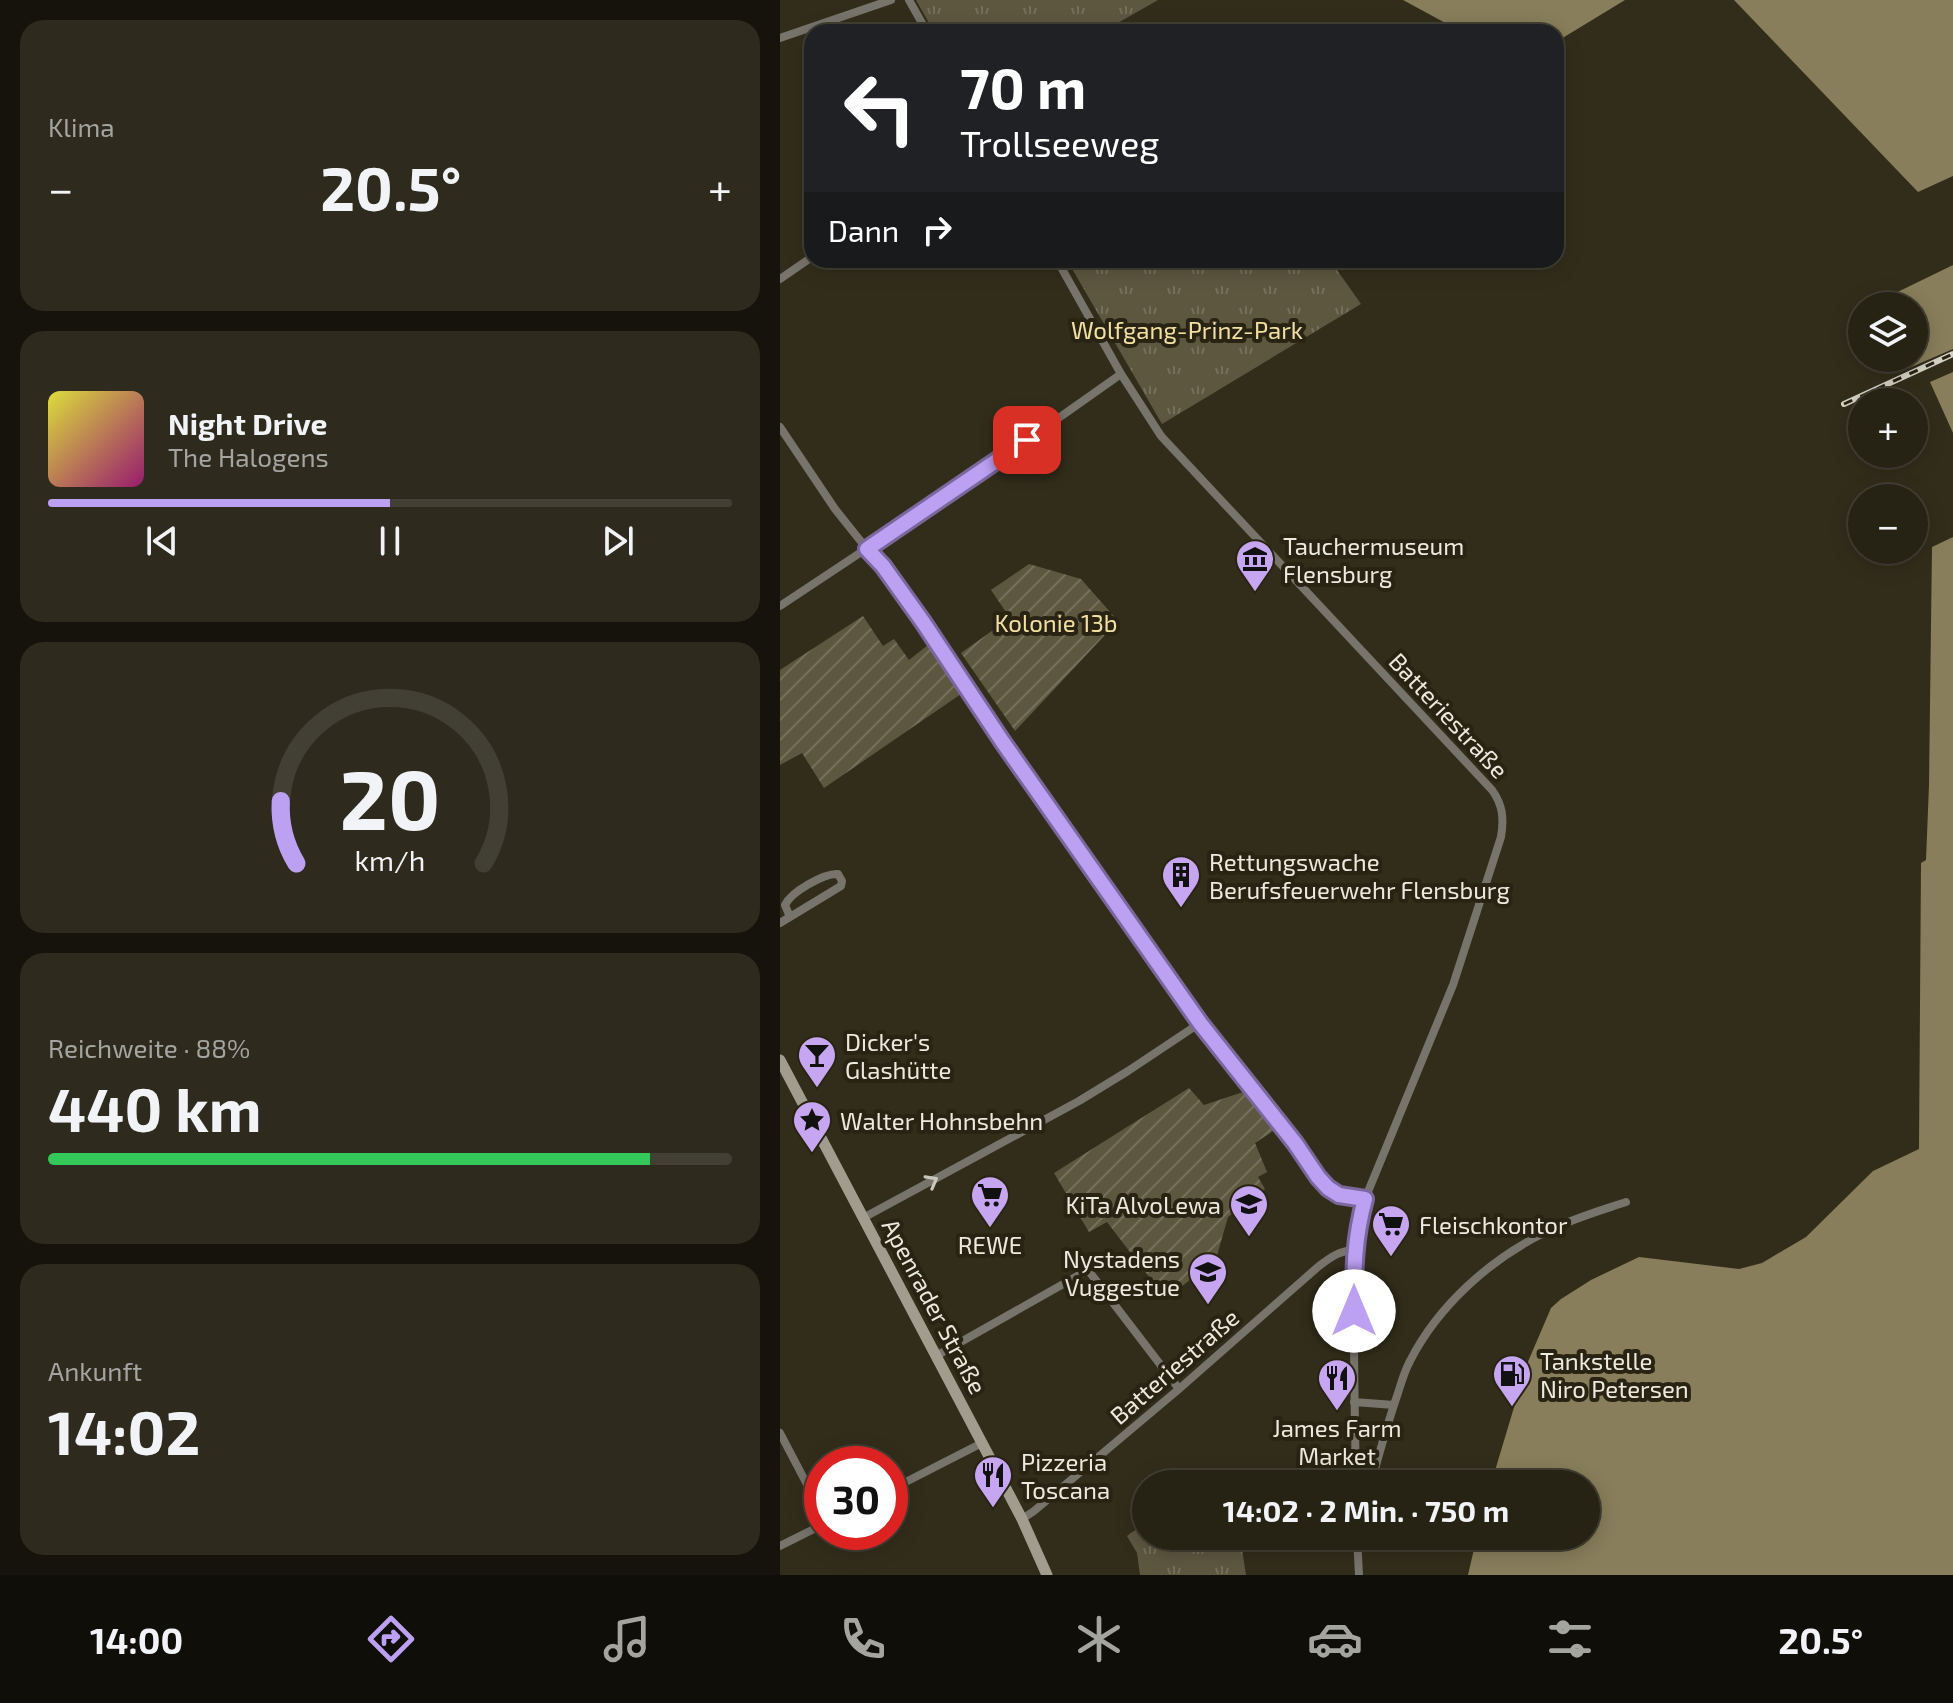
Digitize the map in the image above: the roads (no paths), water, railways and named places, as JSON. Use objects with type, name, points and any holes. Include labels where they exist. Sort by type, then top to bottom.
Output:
[{"type":"main road","name":"Apenrader Straße","points":[[780,1060],[1022,1519],[1047,1575]]},
{"type":"street","points":[[821,24],[891,0]]},
{"type":"street","points":[[909,0],[922,24]]},
{"type":"street","points":[[780,38],[804,30]]},
{"type":"street","points":[[780,279],[804,262]]},
{"type":"street","points":[[780,606],[982,472],[1121,374],[1061,268]]},
{"type":"street","name":"Batteriestraße","points":[[1121,374],[1161,436],[1492,790],[1503,810],[1501,837],[1460,968],[1365,1199]]},
{"type":"street","points":[[780,427],[835,509],[883,566],[923,622],[1010,754],[1200,1023],[1328,1188],[1339,1195],[1365,1199],[1354,1250],[1356,1470]]},
{"type":"street","points":[[780,923],[790,917],[841,886],[838,874],[829,874],[791,896],[785,905],[790,917]]},
{"type":"street","points":[[863,1218],[1101,1088],[1200,1023]]},
{"type":"street","points":[[1375,1470],[1409,1363],[1425,1336],[1464,1289],[1520,1246],[1547,1231],[1626,1202]]},
{"type":"street","name":"Batteriestraße","points":[[1022,1519],[1179,1389],[1319,1266],[1343,1251],[1354,1250]]},
{"type":"street","points":[[936,1356],[1088,1270],[1179,1389]]},
{"type":"street","points":[[1354,1402],[1394,1405]]},
{"type":"street","points":[[780,1433],[804,1479]]},
{"type":"street","points":[[908,1481],[982,1443]]},
{"type":"street","points":[[780,1546],[804,1534]]},
{"type":"street","points":[[1358,1550],[1359,1575]]},
{"type":"railway","points":[[1844,404],[1953,354]]},
{"type":"place","name":"Tauchermuseum Flensburg","points":[[1255,593]]},
{"type":"place","name":"Rettungswache Berufsfeuerwehr Flensburg","points":[[1181,909]]},
{"type":"place","name":"Dicker's Glashütte","points":[[817,1089]]},
{"type":"place","name":"Walter Hohnsbehn","points":[[812,1154]]},
{"type":"place","name":"REWE","points":[[990,1229]]},
{"type":"place","name":"KiTa AlvoLewa","points":[[1249,1238]]},
{"type":"place","name":"Fleischkontor","points":[[1391,1258]]},
{"type":"place","name":"Nystadens Vuggestue","points":[[1208,1306]]},
{"type":"place","name":"Tankstelle Niro Petersen","points":[[1512,1408]]},
{"type":"place","name":"James Farm Market","points":[[1337,1412]]},
{"type":"place","name":"Pizzeria Toscana","points":[[993,1509]]},
{"type":"park label","name":"Wolfgang-Prinz-Park","points":[[1187,329]]},
{"type":"park label","name":"Kolonie 13b","points":[[1056,622]]}]
